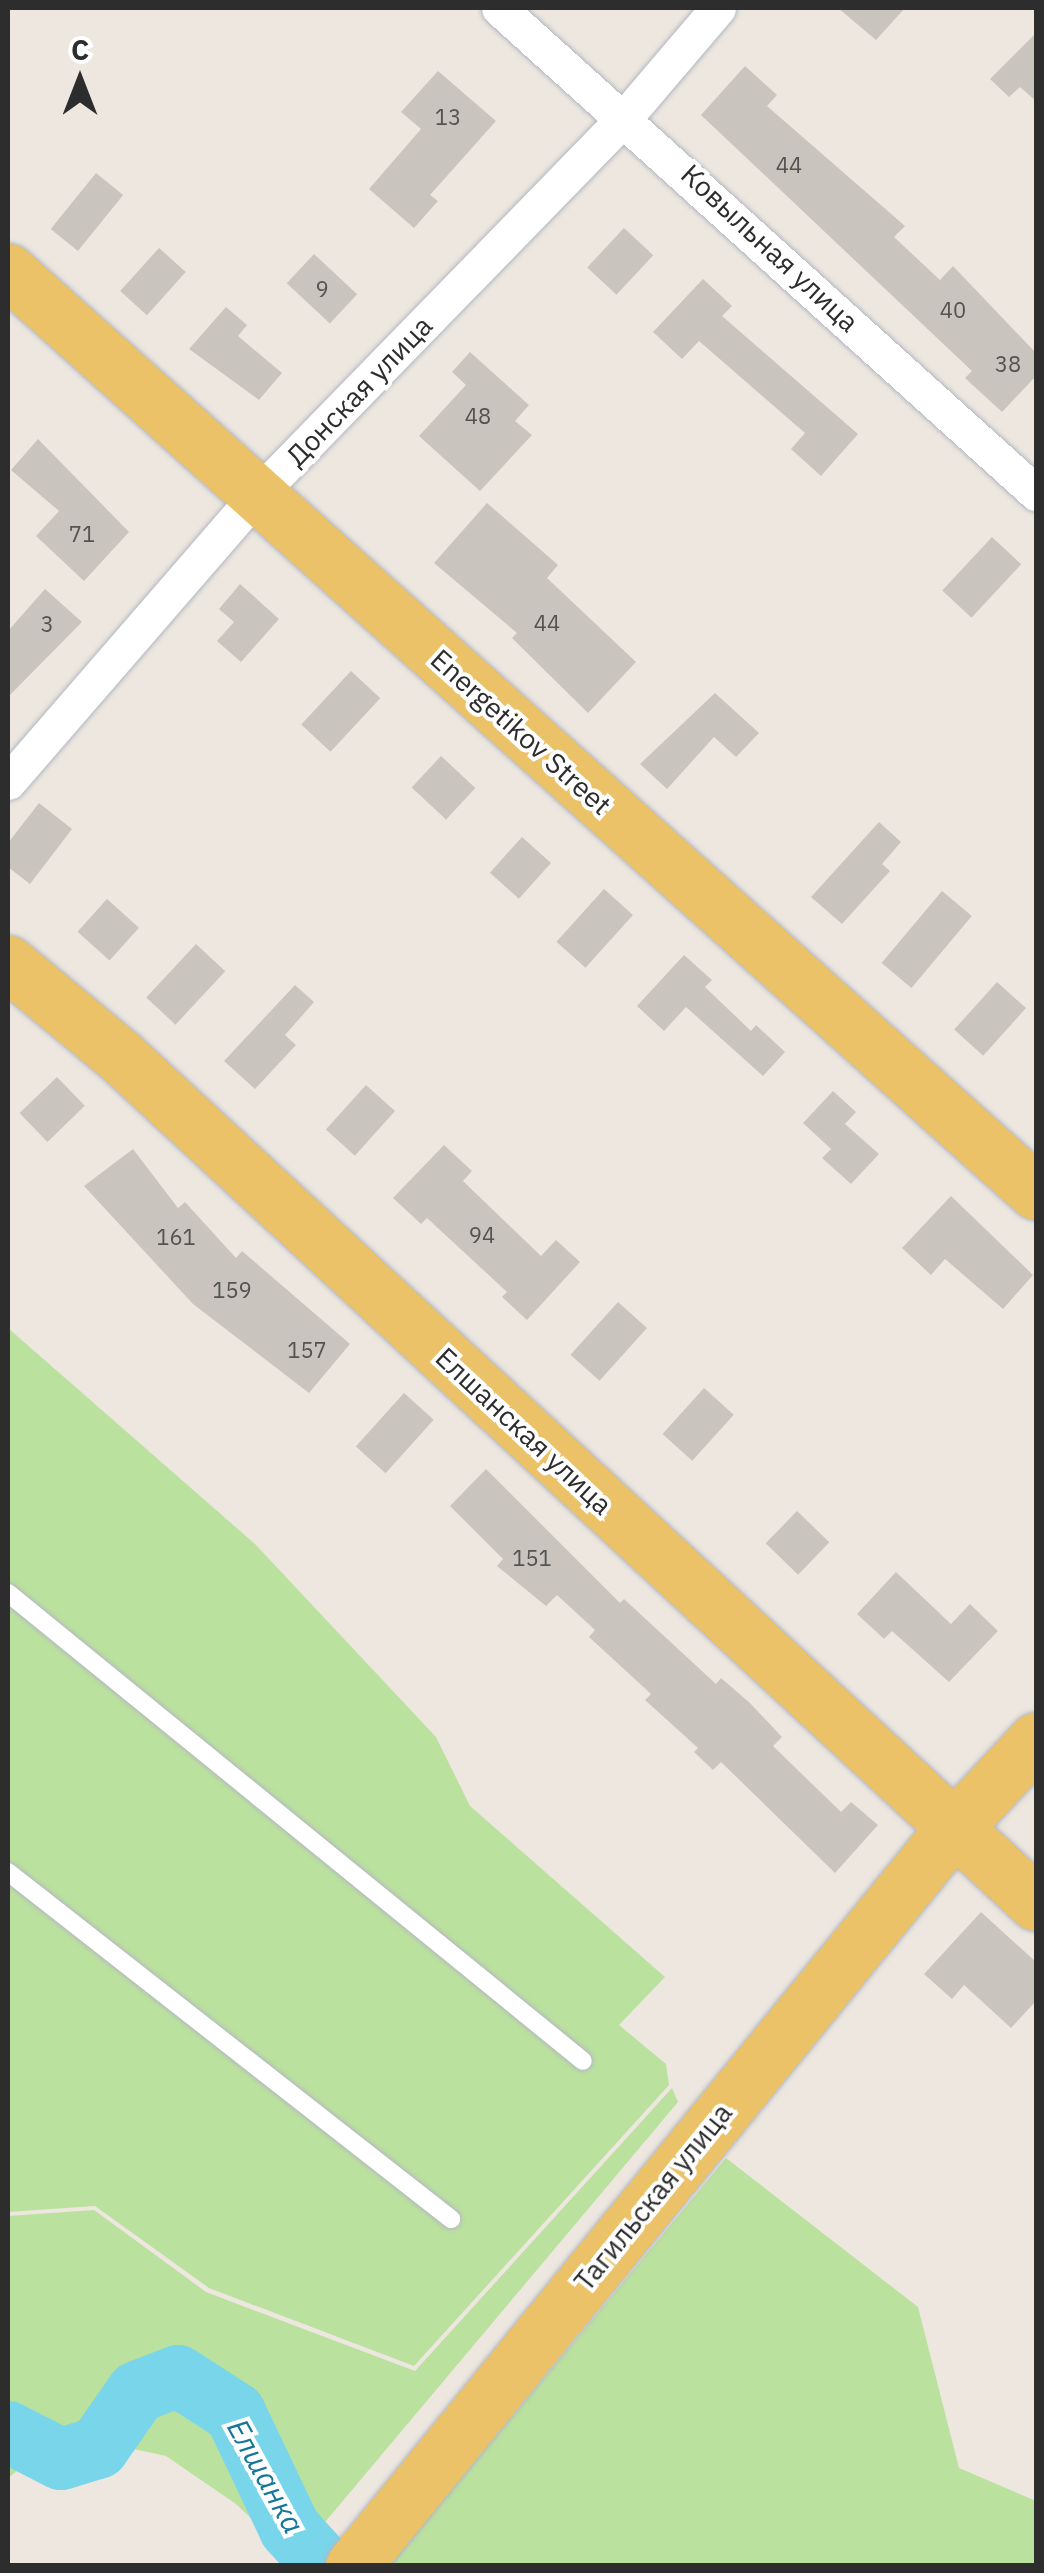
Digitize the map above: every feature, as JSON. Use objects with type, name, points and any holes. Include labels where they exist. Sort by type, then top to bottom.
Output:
[{"type":"main road","name":"Energetikov Street","points":[[8,271],[1036,1192]]},
{"type":"main road","name":"Елшанская улица","points":[[8,963],[119,1055],[952,1830],[1036,1903]]},
{"type":"main road","name":"Тагильская улица","points":[[354,2566],[952,1830],[1036,1740]]},
{"type":"street","name":"Ковыльная улица","points":[[499,8],[626,116],[1036,493]]},
{"type":"street","name":"Донская улица","points":[[8,782],[256,496],[626,116],[718,8]]},
{"type":"lane","points":[[8,1593],[583,2061]]},
{"type":"lane","points":[[8,1872],[451,2219]]},
{"type":"green space","points":[[8,1328],[255,1544],[436,1737],[470,1806],[665,1977],[619,2025],[666,2064],[669,2085],[414,2366],[209,2288],[95,2206],[8,2212]]},
{"type":"green space","points":[[672,2088],[678,2102],[294,2559],[236,2504],[166,2456],[64,2434],[8,2478],[8,2216],[94,2210],[206,2292],[415,2371]]},
{"type":"green space","points":[[726,2158],[918,2307],[959,2468],[1036,2501],[1036,2565],[388,2566]]},
{"type":"building","points":[[838,8],[905,8],[876,40]]},
{"type":"building","points":[[1036,33],[1036,101],[1020,87],[1009,97],[990,79]]},
{"type":"building","points":[[745,66],[777,95],[767,106],[905,226],[894,237],[940,280],[953,266],[1036,353],[1036,376],[1002,412],[965,378],[972,371],[701,115]]},
{"type":"building","points":[[438,71],[496,121],[430,195],[438,201],[414,228],[369,189],[421,129],[401,112]]},
{"type":"building","points":[[96,173],[123,195],[78,251],[51,229]]},
{"type":"building","points":[[624,228],[653,255],[616,295],[587,267]]},
{"type":"building","points":[[159,248],[186,272],[147,315],[120,291]]},
{"type":"building","points":[[314,254],[357,294],[330,323],[287,283]]},
{"type":"building","points":[[703,279],[732,306],[722,316],[858,434],[821,476],[791,449],[805,433],[699,341],[682,359],[653,332]]},
{"type":"building","points":[[226,307],[247,325],[238,336],[282,373],[259,400],[189,349]]},
{"type":"building","points":[[470,352],[529,405],[515,421],[532,435],[480,491],[419,436],[466,385],[452,372]]},
{"type":"building","points":[[38,439],[129,532],[84,581],[36,536],[59,511],[11,470]]},
{"type":"building","points":[[487,503],[558,565],[547,578],[636,662],[588,713],[512,638],[517,633],[434,563]]},
{"type":"building","points":[[992,537],[1021,564],[971,618],[942,590]]},
{"type":"building","points":[[240,584],[279,619],[241,662],[217,641],[234,622],[219,609]]},
{"type":"building","points":[[45,589],[82,622],[8,697],[8,631]]},
{"type":"building","points":[[351,671],[380,698],[330,752],[301,724]]},
{"type":"building","points":[[715,693],[759,733],[736,757],[714,737],[667,789],[640,764]]},
{"type":"building","points":[[441,756],[475,788],[446,820],[412,787]]},
{"type":"building","points":[[39,803],[72,829],[30,884],[8,867],[8,843]]},
{"type":"building","points":[[879,822],[901,842],[882,864],[890,871],[842,924],[811,897]]},
{"type":"building","points":[[522,837],[551,863],[519,899],[490,873]]},
{"type":"building","points":[[604,889],[633,915],[585,968],[556,942]]},
{"type":"building","points":[[942,891],[972,916],[911,988],[882,963]]},
{"type":"building","points":[[107,899],[139,928],[110,960],[78,932]]},
{"type":"building","points":[[196,944],[225,971],[175,1025],[146,997]]},
{"type":"building","points":[[684,955],[712,980],[705,987],[751,1031],[756,1025],[785,1052],[763,1076],[686,1007],[664,1031],[637,1006]]},
{"type":"building","points":[[997,982],[1026,1008],[983,1056],[954,1030]]},
{"type":"building","points":[[295,985],[314,1002],[285,1035],[296,1045],[255,1089],[224,1061]]},
{"type":"building","points":[[57,1077],[85,1106],[47,1142],[20,1113]]},
{"type":"building","points":[[366,1085],[395,1111],[355,1156],[326,1130]]},
{"type":"building","points":[[833,1091],[856,1112],[845,1124],[879,1154],[851,1184],[822,1158],[831,1149],[803,1123]]},
{"type":"building","points":[[444,1145],[472,1171],[463,1181],[541,1256],[556,1240],[580,1262],[527,1320],[502,1297],[507,1292],[427,1218],[421,1224],[393,1198]]},
{"type":"building","points":[[133,1149],[178,1208],[185,1202],[236,1258],[242,1251],[350,1344],[309,1393],[193,1304],[84,1186]]},
{"type":"building","points":[[951,1196],[1033,1275],[1003,1309],[945,1259],[931,1275],[902,1248]]},
{"type":"building","points":[[618,1302],[647,1328],[599,1381],[570,1355]]},
{"type":"building","points":[[704,1388],[734,1415],[692,1461],[663,1434]]},
{"type":"building","points":[[404,1393],[434,1420],[386,1473],[356,1447]]},
{"type":"building","points":[[486,1469],[620,1603],[624,1599],[716,1684],[721,1678],[750,1703],[782,1737],[773,1746],[841,1812],[851,1802],[878,1825],[835,1873],[721,1762],[713,1770],[694,1752],[698,1748],[645,1700],[651,1694],[589,1637],[595,1630],[557,1595],[546,1606],[497,1566],[503,1559],[450,1506]]},
{"type":"building","points":[[797,1511],[829,1542],[798,1575],[766,1543]]},
{"type":"building","points":[[896,1572],[951,1624],[970,1604],[998,1631],[949,1682],[892,1631],[884,1639],[857,1614]]},
{"type":"building","points":[[981,1912],[1036,1962],[1036,2001],[1011,2028],[964,1985],[952,1999],[924,1974]]},
{"type":"waterway","name":"Елшанка","points":[[8,2432],[61,2459],[98,2448],[137,2392],[178,2376],[235,2413],[290,2529],[324,2566]]}]
